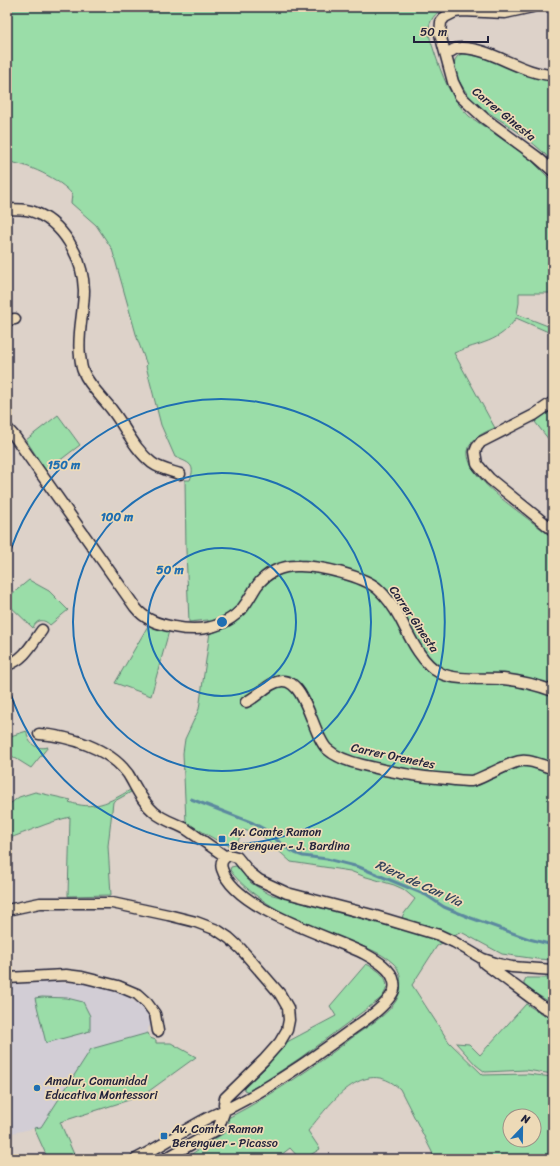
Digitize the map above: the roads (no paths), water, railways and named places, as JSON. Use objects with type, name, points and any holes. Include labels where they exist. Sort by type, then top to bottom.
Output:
[{"type":"street","name":"Carrer Ginesta","points":[[532,7],[505,12],[463,11],[451,14],[441,22],[440,34],[453,82],[460,96],[484,118],[532,153],[553,171]]},
{"type":"street","points":[[446,55],[452,49],[473,49],[482,51],[527,70],[553,75]]},
{"type":"street","points":[[7,209],[26,210],[44,217],[57,228],[72,246],[80,264],[84,288],[79,342],[83,371],[91,384],[113,411],[138,450],[160,468],[180,474]]},
{"type":"street","points":[[553,402],[534,414],[481,442],[475,452],[478,464],[490,479],[553,530]]},
{"type":"street","name":"Carrer Ginesta","points":[[7,428],[15,436],[140,613],[152,621],[160,624],[189,629],[199,630],[212,627],[235,615],[247,602],[261,581],[274,571],[288,566],[301,566],[348,575],[377,588],[393,607],[416,648],[431,667],[442,674],[458,678],[514,680],[535,684],[553,691]]},
{"type":"street","points":[[7,666],[17,661],[25,654],[42,630]]},
{"type":"street","name":"Carrer Orenetes","points":[[246,702],[253,699],[269,686],[283,681],[291,683],[300,692],[317,733],[327,749],[340,757],[368,766],[430,778],[465,781],[479,779],[515,762],[523,760],[553,769]]},
{"type":"street","points":[[38,734],[55,735],[72,740],[111,758],[127,774],[153,811],[169,822],[184,828],[226,857]]},
{"type":"street","points":[[137,1159],[203,1120],[247,1098],[307,1061],[372,1015],[392,995],[395,984],[389,971],[364,954],[296,925],[263,908],[244,896],[228,880],[223,872],[221,863],[229,855],[237,857],[250,873],[259,880],[287,893],[372,915],[439,935],[483,959],[498,964],[528,969],[553,970]]},
{"type":"street","points":[[7,910],[50,902],[112,903],[196,922],[217,930],[234,942],[280,994],[288,1008],[289,1020],[287,1030],[280,1042],[225,1098],[225,1110],[218,1129],[165,1159]]},
{"type":"street","points":[[472,953],[542,1006],[553,1012]]},
{"type":"street","points":[[514,984],[520,975],[528,969]]},
{"type":"street","points":[[7,978],[66,975],[82,977],[118,986],[136,994],[147,1003],[155,1014],[158,1031]]},
{"type":"waterway","name":"Riera de Can Via","points":[[191,799],[253,823],[264,829],[285,847],[295,853],[303,856],[327,859],[359,867],[426,895],[444,907],[471,918],[529,939],[553,945]]},
{"type":"place","name":"Av. Comte Ramon Berenguer - J. Bardina","points":[[222,839]]},
{"type":"place","name":"Amalur, Comunidad Educativa Montessori","points":[[37,1088]]},
{"type":"place","name":"Av. Comte Ramon Berenguer - Picasso","points":[[164,1136]]}]
